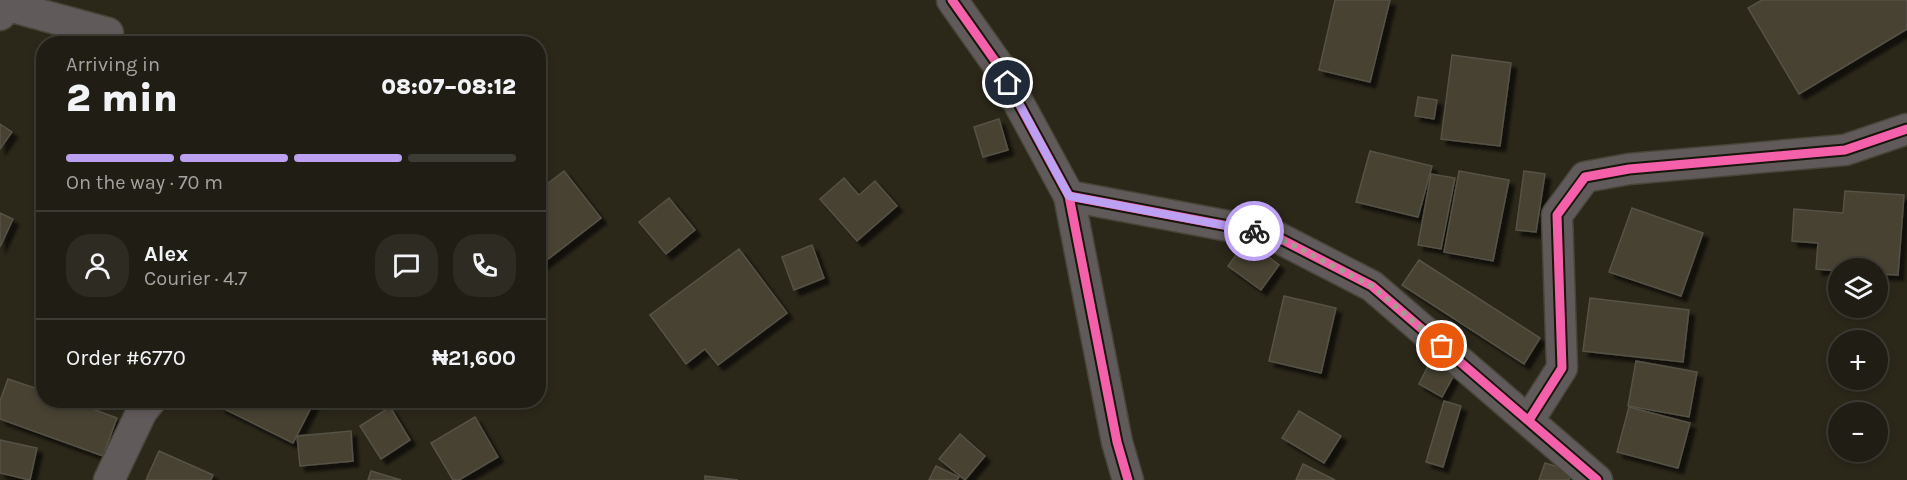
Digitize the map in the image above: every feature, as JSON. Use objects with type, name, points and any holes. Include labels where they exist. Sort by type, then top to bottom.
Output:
[{"type":"street","points":[[952,0],[998,64],[1069,196],[1116,442],[1128,480]]},
{"type":"street","points":[[0,15],[9,6],[108,33]]},
{"type":"street","points":[[1529,420],[1562,368],[1557,215],[1585,177],[1629,169],[1845,150],[1907,129]]},
{"type":"street","points":[[1069,196],[1271,234],[1372,286],[1597,480]]},
{"type":"street","points":[[109,480],[144,408]]},
{"type":"building","points":[[1335,0],[1390,0],[1370,82],[1319,70]]},
{"type":"building","points":[[1762,0],[1907,0],[1907,29],[1799,94],[1748,8]]},
{"type":"building","points":[[1452,55],[1511,63],[1500,146],[1441,139]]},
{"type":"building","points":[[1418,97],[1437,100],[1434,119],[1415,116]]},
{"type":"building","points":[[999,119],[1008,150],[983,157],[974,127]]},
{"type":"building","points":[[0,124],[12,132],[0,149]]},
{"type":"building","points":[[1370,151],[1432,166],[1418,217],[1356,202]]},
{"type":"building","points":[[564,171],[601,218],[546,261],[546,185]]},
{"type":"building","points":[[1459,171],[1509,180],[1493,261],[1444,252]]},
{"type":"building","points":[[1524,171],[1545,174],[1536,232],[1516,230]]},
{"type":"building","points":[[1431,174],[1455,178],[1441,249],[1418,245]]},
{"type":"building","points":[[844,178],[859,195],[875,181],[897,206],[857,241],[820,199]]},
{"type":"building","points":[[1845,191],[1904,195],[1898,275],[1888,274],[1888,258],[1828,258],[1828,270],[1816,269],[1818,243],[1792,241],[1794,209],[1843,213]]},
{"type":"building","points":[[669,198],[695,230],[666,254],[639,222]]},
{"type":"building","points":[[1632,208],[1703,233],[1681,296],[1609,272]]},
{"type":"building","points":[[0,213],[13,219],[0,247]]},
{"type":"building","points":[[1247,240],[1279,265],[1261,290],[1228,266]]},
{"type":"building","points":[[812,245],[824,278],[794,290],[782,257]]},
{"type":"building","points":[[739,249],[787,313],[718,365],[705,349],[686,364],[650,315]]},
{"type":"building","points":[[1419,260],[1540,338],[1524,364],[1402,285]]},
{"type":"building","points":[[1284,296],[1336,308],[1321,373],[1269,361]]},
{"type":"building","points":[[1590,298],[1689,310],[1683,362],[1583,351]]},
{"type":"building","points":[[1636,361],[1697,372],[1689,417],[1628,406]]},
{"type":"building","points":[[1430,362],[1454,375],[1442,397],[1419,384]]},
{"type":"building","points":[[8,379],[36,388],[36,408],[90,408],[117,418],[103,456],[0,419],[0,401]]},
{"type":"building","points":[[1444,401],[1461,406],[1443,467],[1426,462]]},
{"type":"building","points":[[1629,407],[1690,423],[1678,468],[1617,452]]},
{"type":"building","points":[[222,408],[311,408],[293,443]]},
{"type":"building","points":[[391,408],[410,440],[381,459],[360,426]]},
{"type":"building","points":[[1299,411],[1341,436],[1324,463],[1282,438]]},
{"type":"building","points":[[475,417],[498,457],[459,480],[453,480],[431,443]]},
{"type":"building","points":[[351,431],[353,461],[300,466],[297,436]]},
{"type":"building","points":[[960,434],[985,456],[965,480],[939,459]]},
{"type":"building","points":[[0,440],[37,448],[30,480],[0,473]]},
{"type":"building","points":[[159,451],[213,475],[211,480],[146,480]]},
{"type":"building","points":[[1545,463],[1572,471],[1569,480],[1539,480]]},
{"type":"building","points":[[1303,464],[1335,480],[1296,480]]},
{"type":"building","points":[[936,466],[959,477],[957,480],[929,480]]},
{"type":"building","points":[[371,471],[401,480],[368,480]]},
{"type":"building","points":[[705,476],[738,480],[705,480]]},
{"type":"cycle path","points":[[952,0],[998,65],[1069,196],[1117,442],[1128,480]]},
{"type":"cycle path","points":[[1529,420],[1562,368],[1557,215],[1585,177],[1629,169],[1845,150],[1907,129]]},
{"type":"cycle path","points":[[1069,196],[1271,234],[1372,286],[1597,480]]},
{"type":"way so far","points":[[1254,231],[1271,234],[1372,286],[1442,346]]},
{"type":"route","points":[[1008,83],[1069,196],[1254,231]]}]
